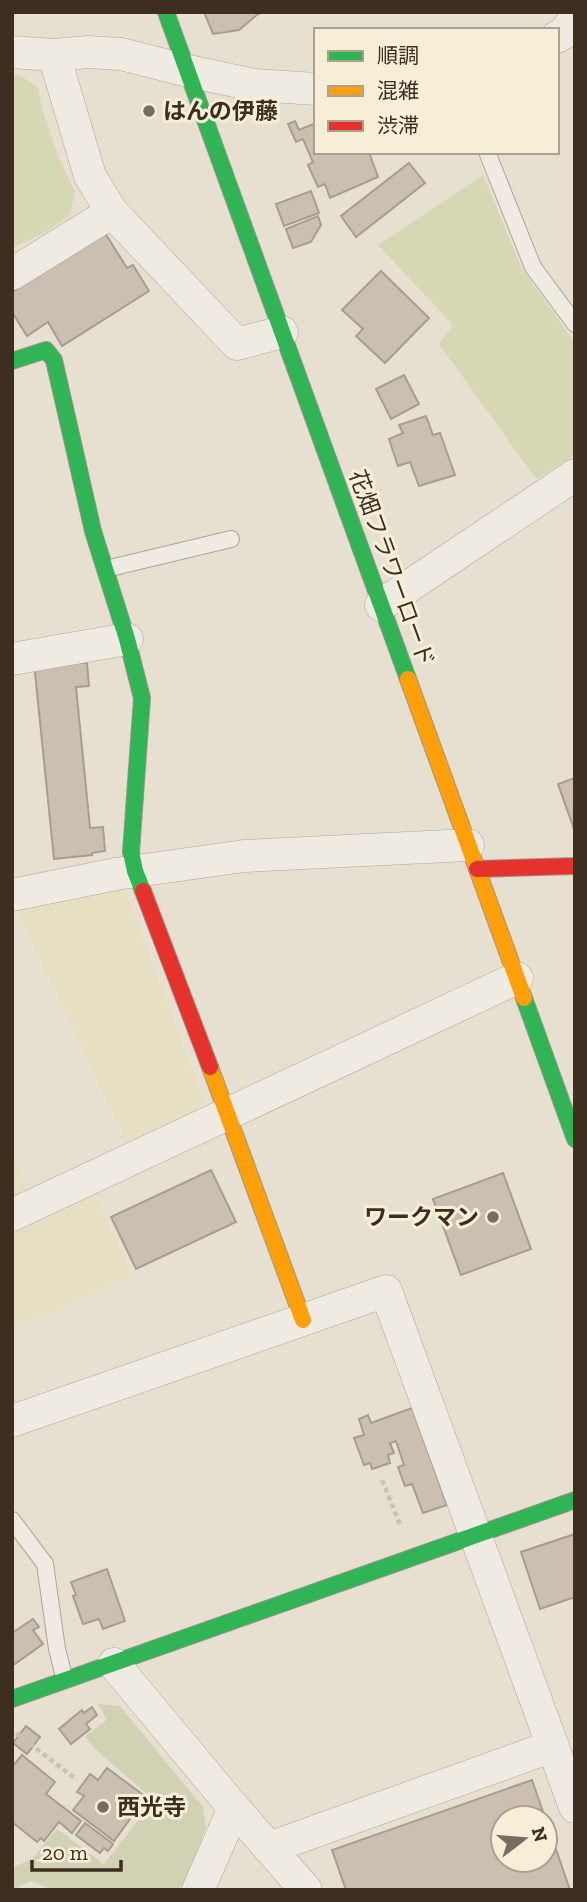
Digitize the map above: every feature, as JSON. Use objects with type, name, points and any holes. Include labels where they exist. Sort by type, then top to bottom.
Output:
[{"type":"street","name":"花畑フラワーロード","points":[[166,12],[575,1139]]},
{"type":"street","points":[[559,36],[575,18]]},
{"type":"street","points":[[12,52],[54,55],[88,52],[121,54],[254,85],[314,89]]},
{"type":"street","points":[[54,55],[90,176],[112,212],[237,344],[282,332]]},
{"type":"street","points":[[12,274],[112,212]]},
{"type":"street","points":[[12,361],[46,350],[54,360],[93,531],[127,639],[142,698],[131,852],[135,871],[303,1320]]},
{"type":"street","points":[[382,605],[575,475]]},
{"type":"street","points":[[12,660],[127,639]]},
{"type":"street","points":[[12,895],[135,871],[244,856],[473,857],[505,867],[575,866]]},
{"type":"street","points":[[12,1215],[517,978]]},
{"type":"street","points":[[12,1421],[386,1291],[575,1807]]},
{"type":"street","points":[[12,1699],[575,1500]]},
{"type":"street","points":[[114,1664],[306,1890]]},
{"type":"street","points":[[269,1848],[553,1746]]},
{"type":"street","points":[[198,1890],[234,1808]]},
{"type":"lane","points":[[488,154],[533,267],[575,324]]},
{"type":"lane","points":[[106,569],[231,539]]},
{"type":"lane","points":[[12,1520],[45,1564],[57,1649],[65,1679]]},
{"type":"path","points":[[382,1480],[412,1557]]},
{"type":"path","points":[[12,1730],[77,1780]]},
{"type":"shaded area","points":[[114,887],[127,894],[203,1100],[196,1113],[127,1144],[16,908]]},
{"type":"shaded area","points":[[12,1153],[28,1188],[12,1196]]},
{"type":"shaded area","points":[[94,1193],[134,1276],[12,1330],[12,1233]]},
{"type":"green space","points":[[12,75],[20,75],[38,88],[58,156],[75,192],[70,215],[46,232],[12,248]]},
{"type":"green space","points":[[483,175],[521,267],[575,343],[575,455],[536,479],[439,344],[453,325],[378,245]]},
{"type":"green space","points":[[98,1704],[120,1706],[203,1807],[206,1828],[182,1890],[54,1890],[31,1881],[12,1890],[12,1868],[32,1859],[57,1829],[104,1864],[154,1800],[94,1748],[85,1736],[107,1720]]},
{"type":"building","points":[[204,12],[263,12],[239,30],[213,34]]},
{"type":"building","points":[[295,121],[299,130],[314,124],[314,154],[372,154],[378,177],[330,198],[325,184],[318,187],[308,165],[313,162],[303,139],[296,142],[288,124]]},
{"type":"building","points":[[409,163],[425,183],[356,237],[341,216]]},
{"type":"building","points":[[311,191],[319,213],[284,226],[276,204]]},
{"type":"building","points":[[318,216],[321,225],[311,242],[293,248],[286,229]]},
{"type":"building","points":[[105,233],[127,268],[133,265],[149,291],[62,346],[48,322],[27,336],[12,312],[12,292]]},
{"type":"building","points":[[381,271],[429,318],[385,363],[356,336],[363,329],[342,310]]},
{"type":"building","points":[[404,375],[419,404],[391,419],[376,389]]},
{"type":"building","points":[[426,416],[433,435],[440,433],[455,475],[419,486],[410,462],[398,466],[389,439],[403,433],[399,425]]},
{"type":"building","points":[[34,663],[87,663],[89,686],[76,687],[90,828],[103,827],[105,851],[54,859]]},
{"type":"building","points":[[575,778],[575,832],[558,784]]},
{"type":"building","points":[[211,1170],[236,1222],[136,1269],[111,1217]]},
{"type":"building","points":[[503,1173],[531,1249],[461,1275],[433,1199]]},
{"type":"building","points":[[412,1408],[447,1505],[423,1513],[412,1484],[405,1486],[398,1467],[404,1465],[396,1441],[390,1443],[394,1453],[388,1455],[390,1463],[372,1469],[370,1463],[364,1465],[354,1438],[364,1435],[359,1419],[368,1415],[371,1423]]},
{"type":"building","points":[[575,1534],[575,1597],[540,1609],[521,1552]]},
{"type":"building","points":[[107,1569],[125,1621],[103,1629],[99,1619],[83,1624],[71,1582]]},
{"type":"building","points":[[33,1619],[39,1627],[33,1630],[43,1644],[12,1666],[12,1633]]},
{"type":"building","points":[[92,1707],[97,1715],[86,1724],[90,1729],[71,1744],[59,1729],[82,1710],[84,1713]]},
{"type":"building","points":[[26,1726],[40,1737],[27,1754],[13,1743]]},
{"type":"building","points":[[22,1755],[55,1782],[46,1794],[81,1821],[72,1833],[59,1822],[44,1841],[41,1838],[37,1842],[12,1822],[12,1767]]},
{"type":"building","points":[[107,1768],[146,1797],[114,1841],[73,1810],[84,1796],[77,1792],[90,1774],[98,1780]]},
{"type":"building","points":[[532,1780],[540,1804],[489,1804],[489,1874],[559,1874],[559,1858],[570,1890],[346,1890],[332,1850]]},
{"type":"building","points":[[85,1823],[113,1844],[108,1851],[104,1848],[100,1853],[76,1835]]},
{"type":"traffic: fast","points":[[166,12],[408,679]]},
{"type":"traffic: fast","points":[[12,361],[46,350],[54,360],[93,531],[127,639],[142,698],[131,852],[143,891]]},
{"type":"traffic: fast","points":[[524,998],[575,1139]]},
{"type":"traffic: fast","points":[[12,1699],[575,1500]]},
{"type":"traffic: slow","points":[[408,679],[524,998]]},
{"type":"traffic: slow","points":[[210,1067],[303,1320]]},
{"type":"traffic: jam","points":[[477,869],[575,866]]},
{"type":"traffic: jam","points":[[143,891],[210,1067]]},
{"type":"place","name":"はんの伊藤","points":[[149,111]]},
{"type":"place","name":"ワークマン","points":[[493,1217]]},
{"type":"place","name":"西光寺","points":[[103,1807]]}]
